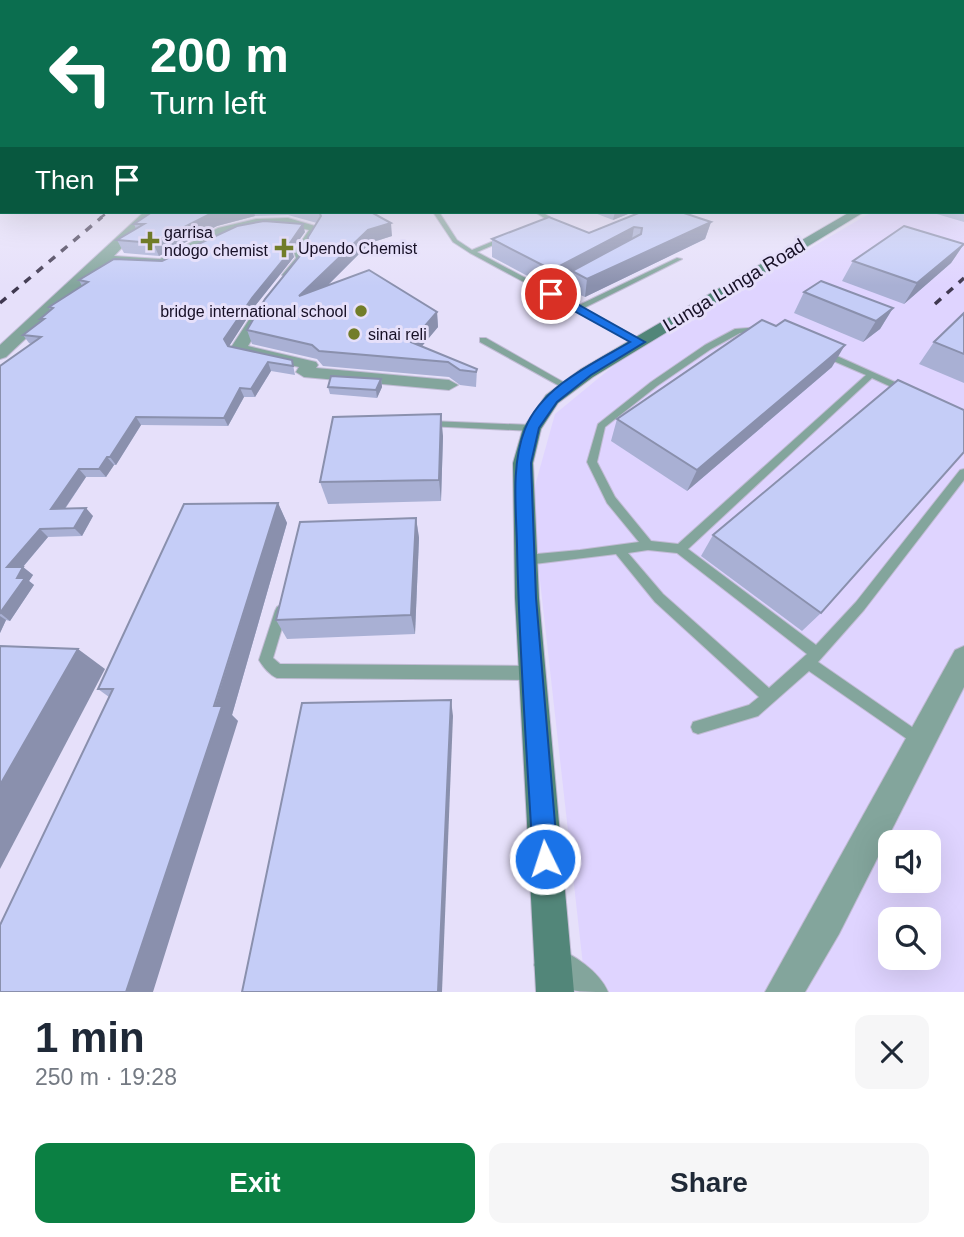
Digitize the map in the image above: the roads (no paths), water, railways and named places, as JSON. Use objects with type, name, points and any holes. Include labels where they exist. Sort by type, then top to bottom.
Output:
[{"type":"main road","name":"Lunga Lunga Road","points":[[554,979],[526,559],[523,463],[533,428],[552,399],[568,387],[853,214]]},
{"type":"street","points":[[0,354],[148,214]]},
{"type":"street","points":[[99,261],[162,263],[222,232],[256,222],[288,221],[316,228],[300,252],[304,253],[302,259],[237,349],[310,365],[304,372],[449,385]]},
{"type":"street","points":[[784,992],[826,921],[964,660]]},
{"type":"street","points":[[554,979],[589,992]]},
{"type":"lane","points":[[437,214],[456,241],[472,252],[639,342]]},
{"type":"lane","points":[[533,227],[550,219],[541,214]]},
{"type":"lane","points":[[472,252],[509,237]]},
{"type":"lane","points":[[578,309],[679,259]]},
{"type":"lane","points":[[551,294],[586,274]]},
{"type":"lane","points":[[648,545],[611,500],[592,462],[601,426],[654,384],[708,347],[738,331],[759,328],[768,330]]},
{"type":"lane","points":[[483,340],[568,387]]},
{"type":"lane","points":[[813,349],[917,395]]},
{"type":"lane","points":[[680,549],[871,375]]},
{"type":"lane","points":[[414,424],[533,428]]},
{"type":"lane","points":[[698,727],[753,711],[812,658],[860,606],[964,473]]},
{"type":"lane","points":[[526,559],[648,545],[680,549],[812,658],[920,742]]},
{"type":"lane","points":[[619,550],[659,598],[769,697]]},
{"type":"lane","points":[[284,601],[266,660],[277,671],[532,674]]},
{"type":"railway","points":[[100,218],[105,214]]},
{"type":"railway","points":[[0,303],[102,217]]},
{"type":"railway","points":[[935,304],[964,278]]},
{"type":"place","name":"garrisa ndogo chemist","points":[[150,241]]},
{"type":"place","name":"Upendo Chemist","points":[[284,248]]},
{"type":"place","name":"bridge international school","points":[[361,311]]},
{"type":"place","name":"sinai reli","points":[[354,334]]}]
